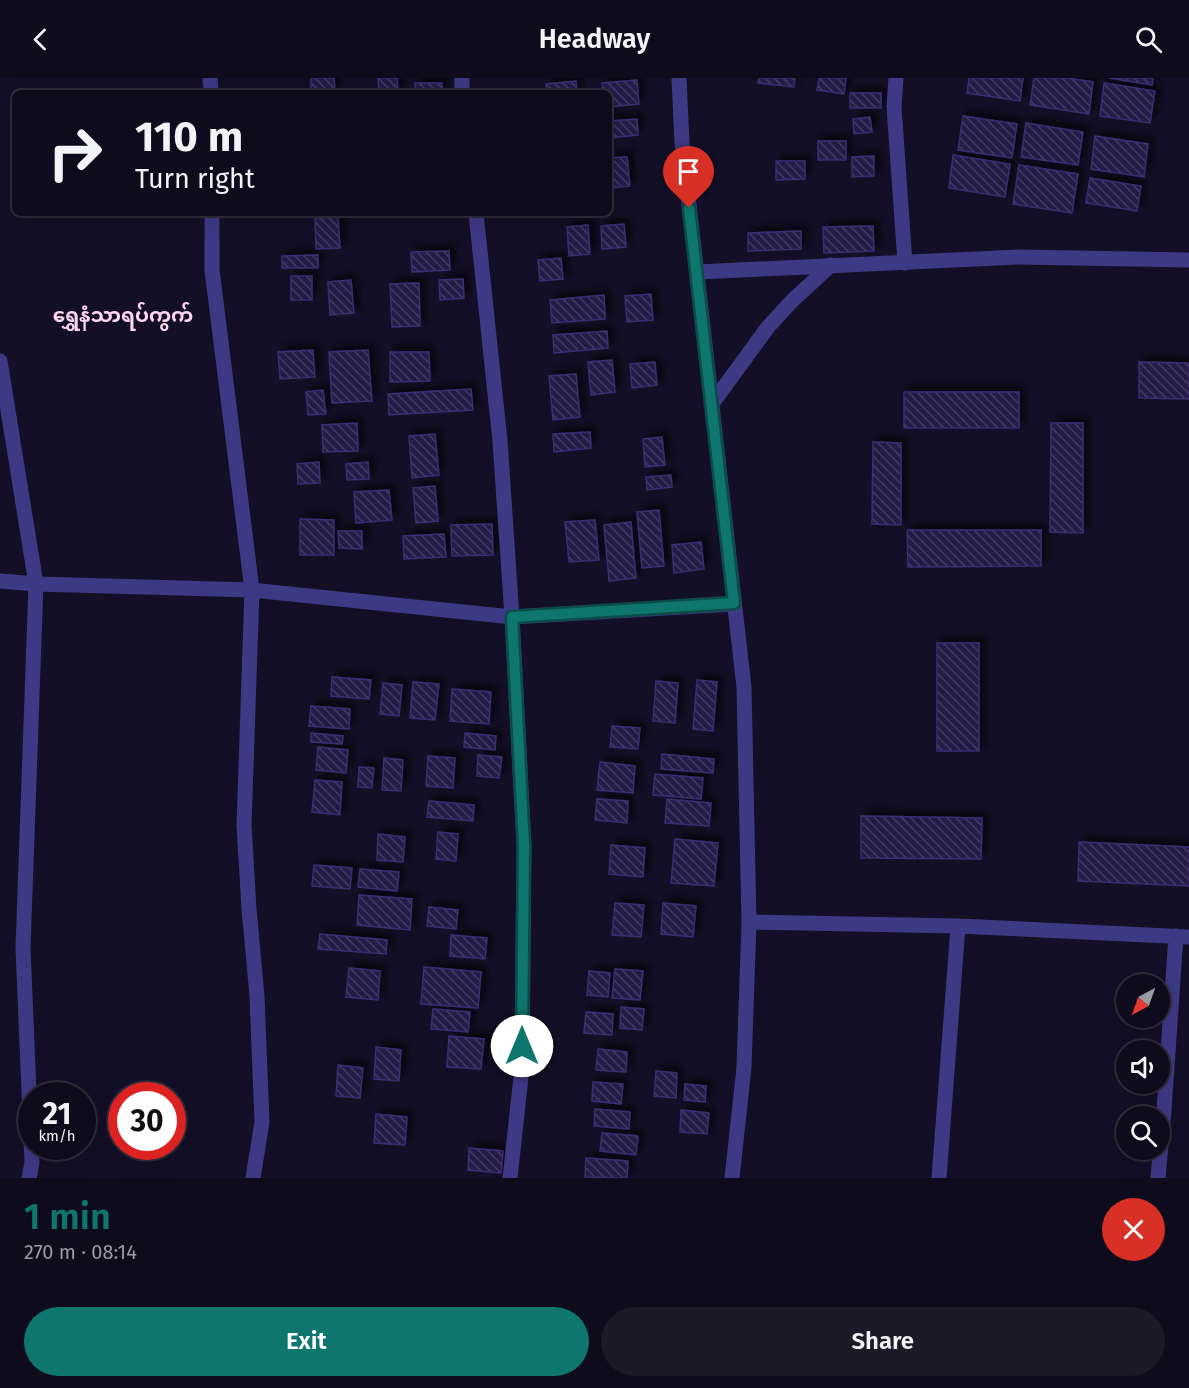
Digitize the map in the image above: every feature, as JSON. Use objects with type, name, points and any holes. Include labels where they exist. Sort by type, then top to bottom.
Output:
[{"type":"street","points":[[679,78],[682,143],[744,687],[748,922],[744,1068],[732,1178]]},
{"type":"street","points":[[896,78],[894,106],[905,263]]},
{"type":"street","points":[[212,216],[212,270],[252,590],[244,825],[257,996],[262,1122],[253,1178]]},
{"type":"street","points":[[476,216],[500,441],[512,617],[524,858],[522,1068],[510,1178]]},
{"type":"street","points":[[697,272],[1018,256],[1189,260]]},
{"type":"street","points":[[711,405],[768,327],[831,265]]},
{"type":"street","points":[[0,361],[36,584],[23,948],[32,1163],[29,1178]]},
{"type":"street","points":[[0,581],[252,590],[512,617],[734,603]]},
{"type":"street","points":[[748,922],[958,926],[1182,936],[1158,1178]]},
{"type":"street","points":[[939,1178],[958,926]]},
{"type":"building","points":[[311,78],[334,78],[335,90],[311,90]]},
{"type":"building","points":[[378,78],[397,78],[398,90],[379,90]]},
{"type":"building","points":[[759,78],[795,78],[794,87],[758,83]]},
{"type":"building","points":[[819,78],[846,78],[844,94],[817,90]]},
{"type":"building","points":[[969,78],[1023,78],[1020,101],[967,93]]},
{"type":"building","points":[[1034,78],[1067,78],[1093,82],[1089,114],[1030,105]]},
{"type":"building","points":[[1109,78],[1153,78],[1152,85]]},
{"type":"building","points":[[637,80],[639,104],[612,107],[612,90],[603,90],[602,83]]},
{"type":"building","points":[[576,81],[577,90],[547,90],[546,84]]},
{"type":"building","points":[[415,83],[442,83],[442,90],[415,90]]},
{"type":"building","points":[[1104,83],[1155,91],[1150,123],[1100,116]]},
{"type":"building","points":[[850,93],[881,93],[881,108],[850,108]]},
{"type":"building","points":[[963,116],[1017,124],[1012,158],[958,150]]},
{"type":"building","points":[[870,117],[872,132],[854,134],[853,119]]},
{"type":"building","points":[[637,119],[638,135],[612,138],[612,121]]},
{"type":"building","points":[[1026,123],[1083,132],[1078,165],[1021,157]]},
{"type":"building","points":[[1095,136],[1148,144],[1144,177],[1091,169]]},
{"type":"building","points":[[818,141],[846,141],[846,160],[818,160]]},
{"type":"building","points":[[953,155],[1010,164],[1005,197],[949,188]]},
{"type":"building","points":[[874,156],[874,176],[852,177],[852,157]]},
{"type":"building","points":[[627,157],[630,186],[612,188],[612,158]]},
{"type":"building","points":[[776,161],[805,161],[805,179],[776,180]]},
{"type":"building","points":[[1019,165],[1078,174],[1072,213],[1013,204]]},
{"type":"building","points":[[1090,178],[1141,186],[1137,211],[1086,203]]},
{"type":"building","points":[[338,217],[340,248],[316,249],[315,218]]},
{"type":"building","points":[[624,224],[626,247],[602,249],[601,226]]},
{"type":"building","points":[[588,225],[590,254],[569,256],[567,227]]},
{"type":"building","points":[[873,226],[874,251],[824,253],[823,227]]},
{"type":"building","points":[[801,231],[801,249],[748,251],[748,233]]},
{"type":"building","points":[[449,251],[450,270],[412,272],[411,252]]},
{"type":"building","points":[[318,255],[318,268],[282,268],[282,256]]},
{"type":"building","points":[[561,258],[563,279],[540,281],[538,260]]},
{"type":"building","points":[[291,276],[312,276],[312,300],[291,300]]},
{"type":"building","points":[[463,279],[464,298],[440,300],[439,280]]},
{"type":"building","points":[[351,280],[354,313],[330,315],[328,282]]},
{"type":"building","points":[[419,283],[420,326],[392,327],[390,284]]},
{"type":"building","points":[[651,294],[653,320],[627,322],[625,296]]},
{"type":"building","points":[[604,295],[605,319],[552,323],[550,300]]},
{"type":"building","points":[[607,331],[608,348],[554,353],[553,335]]},
{"type":"building","points":[[313,350],[315,377],[280,379],[278,352]]},
{"type":"building","points":[[368,350],[372,401],[332,403],[329,352]]},
{"type":"building","points":[[390,352],[429,352],[430,381],[390,382]]},
{"type":"building","points":[[612,360],[615,392],[591,395],[588,362]]},
{"type":"building","points":[[655,362],[657,385],[632,388],[630,364]]},
{"type":"building","points":[[1139,362],[1189,363],[1189,399],[1139,398]]},
{"type":"building","points":[[576,374],[580,417],[553,420],[549,376]]},
{"type":"building","points":[[471,389],[473,410],[389,415],[388,394]]},
{"type":"building","points":[[323,390],[326,414],[308,415],[306,392]]},
{"type":"building","points":[[904,392],[1019,392],[1019,428],[904,428]]},
{"type":"building","points":[[357,423],[358,451],[323,452],[322,425]]},
{"type":"building","points":[[1051,423],[1083,423],[1083,533],[1050,532]]},
{"type":"building","points":[[590,432],[591,448],[554,452],[553,434]]},
{"type":"building","points":[[435,434],[439,475],[412,478],[409,436]]},
{"type":"building","points":[[662,437],[665,465],[645,467],[643,439]]},
{"type":"building","points":[[873,442],[901,443],[901,525],[872,524]]},
{"type":"building","points":[[319,462],[320,483],[298,484],[297,464]]},
{"type":"building","points":[[368,462],[369,479],[347,480],[346,464]]},
{"type":"building","points":[[671,475],[672,487],[647,490],[646,477]]},
{"type":"building","points":[[435,486],[438,521],[416,523],[413,488]]},
{"type":"building","points":[[389,490],[392,520],[356,523],[354,492]]},
{"type":"building","points":[[659,510],[664,566],[642,568],[637,512]]},
{"type":"building","points":[[300,519],[334,520],[334,555],[300,555]]},
{"type":"building","points":[[595,520],[599,560],[569,562],[565,522]]},
{"type":"building","points":[[631,522],[636,578],[609,581],[604,525]]},
{"type":"building","points":[[492,524],[493,555],[452,556],[451,525]]},
{"type":"building","points":[[907,530],[1041,530],[1041,566],[908,567]]},
{"type":"building","points":[[338,531],[362,531],[362,549],[339,548]]},
{"type":"building","points":[[444,534],[446,557],[404,559],[403,536]]},
{"type":"building","points":[[701,542],[704,569],[674,573],[672,545]]},
{"type":"building","points":[[937,643],[979,643],[979,751],[937,751]]},
{"type":"building","points":[[332,677],[371,680],[369,699],[331,696]]},
{"type":"building","points":[[697,680],[717,682],[713,731],[693,729]]},
{"type":"building","points":[[656,681],[678,683],[675,723],[653,721]]},
{"type":"building","points":[[413,682],[439,684],[435,720],[410,718]]},
{"type":"building","points":[[383,683],[402,685],[399,716],[380,714]]},
{"type":"building","points":[[452,689],[491,692],[489,724],[450,721]]},
{"type":"building","points":[[311,706],[350,709],[349,729],[309,726]]},
{"type":"building","points":[[612,726],[640,728],[638,749],[610,747]]},
{"type":"building","points":[[311,733],[343,736],[342,744],[311,742]]},
{"type":"building","points":[[465,733],[496,736],[495,750],[464,747]]},
{"type":"building","points":[[318,747],[348,750],[346,773],[316,770]]},
{"type":"building","points":[[662,754],[714,759],[713,773],[661,769]]},
{"type":"building","points":[[478,755],[502,757],[499,778],[477,776]]},
{"type":"building","points":[[428,756],[455,758],[453,788],[426,786]]},
{"type":"building","points":[[384,758],[403,760],[401,791],[382,790]]},
{"type":"building","points":[[600,762],[635,766],[633,793],[597,790]]},
{"type":"building","points":[[359,767],[374,768],[372,788],[358,787]]},
{"type":"building","points":[[655,774],[703,778],[701,799],[653,795]]},
{"type":"building","points":[[315,780],[342,782],[340,815],[312,812]]},
{"type":"building","points":[[597,799],[628,801],[627,823],[595,820]]},
{"type":"building","points":[[667,799],[711,803],[709,826],[665,823]]},
{"type":"building","points":[[429,801],[474,805],[473,821],[427,817]]},
{"type":"building","points":[[861,816],[982,818],[981,859],[861,858]]},
{"type":"building","points":[[438,832],[458,834],[456,861],[436,859]]},
{"type":"building","points":[[378,834],[405,837],[403,862],[377,860]]},
{"type":"building","points":[[675,839],[718,843],[714,886],[671,883]]},
{"type":"building","points":[[1079,842],[1189,847],[1189,886],[1078,881]]},
{"type":"building","points":[[611,845],[645,848],[643,877],[609,874]]},
{"type":"building","points":[[314,865],[352,868],[350,889],[312,886]]},
{"type":"building","points":[[360,869],[399,872],[397,891],[358,887]]},
{"type":"building","points":[[359,895],[412,899],[410,930],[357,925]]},
{"type":"building","points":[[615,903],[644,905],[641,937],[612,935]]},
{"type":"building","points":[[663,903],[696,906],[693,937],[661,934]]},
{"type":"building","points":[[429,907],[458,910],[456,929],[427,926]]},
{"type":"building","points":[[320,934],[387,940],[386,954],[318,949]]},
{"type":"building","points":[[451,935],[487,938],[485,959],[450,956]]},
{"type":"building","points":[[424,967],[481,972],[478,1008],[421,1004]]},
{"type":"building","points":[[349,968],[380,971],[378,1000],[346,997]]},
{"type":"building","points":[[615,969],[643,971],[640,1000],[612,998]]},
{"type":"building","points":[[589,971],[610,973],[608,997],[587,995]]},
{"type":"building","points":[[621,1007],[644,1009],[642,1030],[620,1028]]},
{"type":"building","points":[[433,1009],[470,1012],[468,1032],[431,1029]]},
{"type":"building","points":[[586,1012],[613,1014],[612,1035],[584,1033]]},
{"type":"building","points":[[449,1036],[484,1039],[481,1069],[447,1067]]},
{"type":"building","points":[[376,1047],[401,1050],[399,1081],[374,1079]]},
{"type":"building","points":[[598,1049],[627,1052],[626,1072],[596,1070]]},
{"type":"building","points":[[338,1065],[363,1068],[360,1098],[336,1096]]},
{"type":"building","points":[[656,1071],[677,1073],[676,1098],[654,1096]]},
{"type":"building","points":[[593,1082],[623,1084],[621,1104],[592,1101]]},
{"type":"building","points":[[685,1084],[706,1086],[705,1102],[684,1100]]},
{"type":"building","points":[[595,1109],[630,1112],[629,1129],[594,1126]]},
{"type":"building","points":[[681,1110],[709,1113],[707,1134],[680,1132]]},
{"type":"building","points":[[376,1114],[407,1117],[405,1145],[374,1143]]},
{"type":"building","points":[[602,1133],[638,1136],[636,1155],[600,1151]]},
{"type":"building","points":[[469,1148],[503,1151],[501,1173],[468,1170]]},
{"type":"building","points":[[586,1158],[628,1161],[627,1178],[585,1177]]},
{"type":"district","name":"ရွှေနံသာရပ်ကွက်","points":[[123,315]]},
{"type":"route","points":[[522,1046],[524,846],[512,617],[734,603],[689,208]]}]
